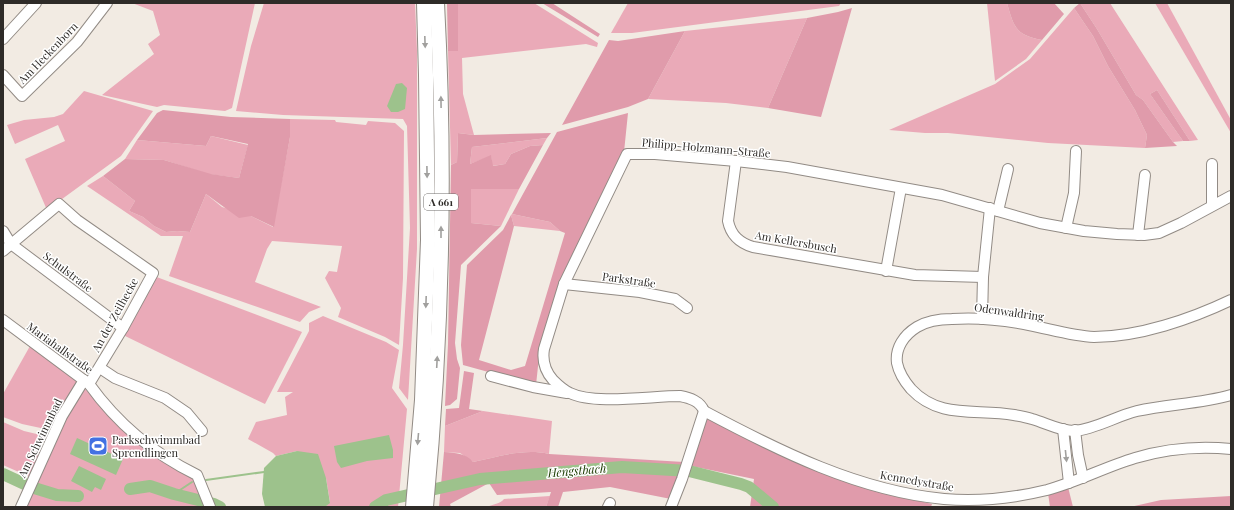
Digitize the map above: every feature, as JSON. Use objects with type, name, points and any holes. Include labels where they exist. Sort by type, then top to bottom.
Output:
[{"type":"highway","name":"A 661","points":[[424,3],[428,240],[426,507]]},
{"type":"highway","name":"A 661","points":[[413,507],[428,400],[440,296],[442,173],[438,3]]},
{"type":"street","points":[[3,39],[36,3]]},
{"type":"street","name":"Am Heckenborn","points":[[3,75],[22,96],[77,42],[108,3]]},
{"type":"street","points":[[1066,228],[1074,193],[1076,151]]},
{"type":"street","name":"Philipp-Holzmann-Straße","points":[[569,393],[561,388],[550,376],[543,359],[544,349],[564,284],[627,154],[655,154],[787,167],[942,195],[1027,220],[1066,228],[1104,233],[1138,235],[1152,234],[1170,228],[1231,196]]},
{"type":"street","name":"Am Kellersbusch","points":[[736,161],[728,221],[734,236],[743,243],[754,247],[886,271],[915,275],[984,277]]},
{"type":"street","points":[[1212,164],[1212,205]]},
{"type":"street","points":[[982,319],[984,277],[994,210],[1008,168]]},
{"type":"street","points":[[1138,235],[1145,175]]},
{"type":"street","points":[[886,271],[901,188]]},
{"type":"street","name":"An der Zeilhecke","points":[[7,247],[59,204],[77,220],[153,273],[124,328],[100,368],[116,378],[165,398],[187,413],[202,431]]},
{"type":"street","name":"Schulstraße","points":[[3,230],[7,247],[124,328]]},
{"type":"street","name":"Parkstraße","points":[[564,284],[640,292],[675,299],[687,308]]},
{"type":"street","name":"Odenwaldring","points":[[1231,300],[1201,313],[1171,323],[1126,334],[1110,336],[1084,336],[1027,325],[982,319],[962,318],[938,320],[922,325],[907,335],[900,344],[897,356],[897,365],[908,386],[924,400],[944,409],[962,412],[992,412],[1014,415],[1063,429],[1075,430],[1087,428],[1135,412],[1165,406],[1207,401],[1231,395]]},
{"type":"street","name":"Mariahallstraße","points":[[4,325],[86,382],[100,368]]},
{"type":"street","name":"Philipp-Holzmann-Straße","points":[[491,376],[533,387],[569,393],[582,397],[688,397],[700,403],[704,411]]},
{"type":"street","points":[[86,382],[116,415],[148,446],[176,465],[197,476],[209,505]]},
{"type":"street","name":"Am Schwimmbad","points":[[21,507],[62,416],[86,382]]},
{"type":"street","points":[[671,507],[682,479],[704,411]]},
{"type":"street","name":"Kennedystraße","points":[[704,411],[732,426],[825,469],[873,485],[904,493],[945,499],[976,500],[1027,494],[1069,483],[1147,455],[1193,449],[1231,449]]},
{"type":"street","points":[[1063,429],[1069,483]]},
{"type":"street","points":[[1075,430],[1083,478]]},
{"type":"shaded area","points":[[132,3],[255,3],[232,108],[225,111],[164,105],[157,107],[102,95],[154,54],[148,44],[160,35],[153,11]]},
{"type":"shaded area","points":[[264,3],[415,3],[417,51],[417,249],[408,400],[399,388],[410,228],[407,126],[403,119],[283,115],[236,111],[251,46]]},
{"type":"shaded area","points":[[447,3],[458,3],[458,51],[448,51]]},
{"type":"shaded area","points":[[458,3],[534,3],[598,43],[597,47],[586,44],[462,58],[463,94],[474,135],[458,133],[457,162],[451,165],[448,51],[458,50]]},
{"type":"shaded area","points":[[542,3],[552,3],[600,34],[598,37]]},
{"type":"shaded area","points":[[628,3],[841,3],[839,6],[632,33],[611,33]]},
{"type":"shaded area","points":[[987,3],[1007,3],[1017,29],[1027,36],[1042,40],[1026,59],[995,81]]},
{"type":"shaded area","points":[[1007,3],[1054,3],[1064,14],[1042,40],[1027,36],[1017,29]]},
{"type":"shaded area","points":[[1080,3],[1110,3],[1198,140],[1190,141],[1157,90],[1150,94],[1183,141],[1173,142],[1143,100],[1136,95]]},
{"type":"shaded area","points":[[1080,3],[1136,95],[1143,100],[1177,146],[1145,148],[1147,135],[1135,110],[1108,66],[1093,36],[1074,8]]},
{"type":"shaded area","points":[[1155,3],[1167,3],[1231,120],[1231,133]]},
{"type":"shaded area","points":[[852,8],[821,117],[768,108],[807,18]]},
{"type":"shaded area","points":[[1074,8],[1093,36],[1108,66],[1135,110],[1147,135],[1145,148],[1048,143],[948,133],[889,130],[995,84],[1030,59]]},
{"type":"shaded area","points":[[807,18],[768,108],[726,103],[648,99],[685,31]]},
{"type":"shaded area","points":[[685,31],[648,99],[628,107],[562,125],[609,40],[618,41]]},
{"type":"shaded area","points":[[402,83],[407,88],[405,109],[398,112],[391,112],[387,106],[396,84]]},
{"type":"shaded area","points":[[1157,90],[1190,141],[1183,141],[1150,94]]},
{"type":"shaded area","points":[[84,91],[153,111],[121,156],[47,210],[25,159],[65,141],[58,125],[15,144],[7,125],[24,120],[54,117],[63,114]]},
{"type":"shaded area","points":[[163,110],[231,117],[290,119],[290,137],[274,227],[251,216],[239,218],[206,194],[190,232],[166,232],[154,226],[143,217],[129,211],[135,201],[103,176],[125,159],[164,160],[211,174],[239,178],[248,144],[211,136],[206,146],[137,140],[157,113]]},
{"type":"shaded area","points":[[628,113],[624,152],[539,357],[536,385],[463,365],[461,345],[467,265],[503,230],[511,215],[514,226],[479,360],[511,370],[525,366],[565,233],[560,231],[550,222],[512,214],[557,132]]},
{"type":"shaded area","points":[[290,119],[335,120],[336,122],[366,125],[368,121],[395,123],[404,131],[403,278],[399,345],[385,337],[338,317],[341,308],[325,278],[329,271],[337,272],[342,246],[272,241],[267,249],[255,282],[321,307],[309,312],[300,322],[169,276],[183,236],[161,236],[87,186],[103,176],[135,201],[129,211],[143,217],[154,226],[166,232],[190,232],[206,194],[222,207],[251,216],[273,227],[290,137]]},
{"type":"shaded area","points":[[458,133],[474,135],[551,133],[547,138],[472,147],[470,164],[491,155],[493,166],[505,164],[511,154],[530,146],[543,145],[519,189],[471,189],[471,223],[501,226],[461,265],[455,343],[460,368],[457,399],[450,405],[445,406],[448,344],[451,165],[457,162]]},
{"type":"shaded area","points":[[211,136],[248,145],[239,178],[208,174],[164,160],[125,159],[137,140],[206,146]]},
{"type":"shaded area","points":[[547,138],[543,145],[530,146],[511,154],[505,164],[492,166],[491,156],[470,164],[472,147]]},
{"type":"shaded area","points":[[471,189],[519,189],[501,226],[471,223]]},
{"type":"shaded area","points":[[512,214],[550,222],[560,231],[514,226]]},
{"type":"shaded area","points":[[154,276],[302,332],[265,404],[121,334]]},
{"type":"shaded area","points":[[323,316],[386,342],[399,350],[392,388],[407,409],[398,507],[325,507],[330,502],[326,478],[297,451],[276,456],[248,439],[256,422],[287,415],[285,397],[293,392],[277,392],[309,331],[309,323]]},
{"type":"shaded area","points":[[30,346],[78,381],[50,430],[22,424],[3,417],[3,394]]},
{"type":"shaded area","points":[[464,371],[474,373],[469,409],[483,411],[445,426],[446,409],[459,408]]},
{"type":"shaded area","name":"Parkschwimmbad Sprendlingen","points":[[82,386],[158,458],[195,477],[202,507],[25,507],[61,425]]},
{"type":"shaded area","points":[[483,411],[552,421],[549,454],[540,452],[520,453],[473,462],[460,453],[444,452],[445,426]]},
{"type":"shaded area","points":[[707,417],[880,492],[932,504],[931,507],[750,507],[754,479],[691,466]]},
{"type":"shaded area","points":[[3,422],[24,431],[45,436],[30,477],[3,465]]},
{"type":"shaded area","points":[[389,435],[393,450],[393,458],[367,461],[341,468],[337,462],[334,446]]},
{"type":"shaded area","points":[[77,438],[123,459],[116,475],[70,454]]},
{"type":"shaded area","points":[[297,451],[318,454],[326,478],[330,503],[325,507],[265,507],[262,494],[264,468],[276,456]]},
{"type":"shaded area","points":[[444,452],[464,455],[473,462],[511,454],[540,452],[549,454],[684,462],[671,499],[610,487],[563,492],[558,507],[546,507],[551,492],[497,495],[489,483],[450,504],[451,507],[439,507]]},
{"type":"shaded area","points":[[79,466],[106,479],[101,490],[95,487],[92,492],[71,481]]},
{"type":"shaded area","points":[[1068,487],[1073,507],[1050,507],[1048,493]]},
{"type":"shaded area","points":[[550,496],[546,507],[487,507],[504,499]]},
{"type":"shaded area","points":[[1231,496],[1231,507],[1130,507],[1161,500]]},
{"type":"waterway","name":"Hengstbach","points":[[375,507],[386,500],[480,479],[622,467],[689,471],[741,484],[749,487],[773,507]]},
{"type":"waterway","points":[[206,480],[264,472]]},
{"type":"waterway","name":"Hengstbach","points":[[3,474],[31,487],[57,495],[78,496]]},
{"type":"waterway","points":[[174,494],[192,482]]},
{"type":"waterway","name":"Hengstbach","points":[[130,489],[150,486],[220,507]]},
{"type":"place","name":"Parkschwimmbad Sprendlingen","points":[[98,446]]}]
